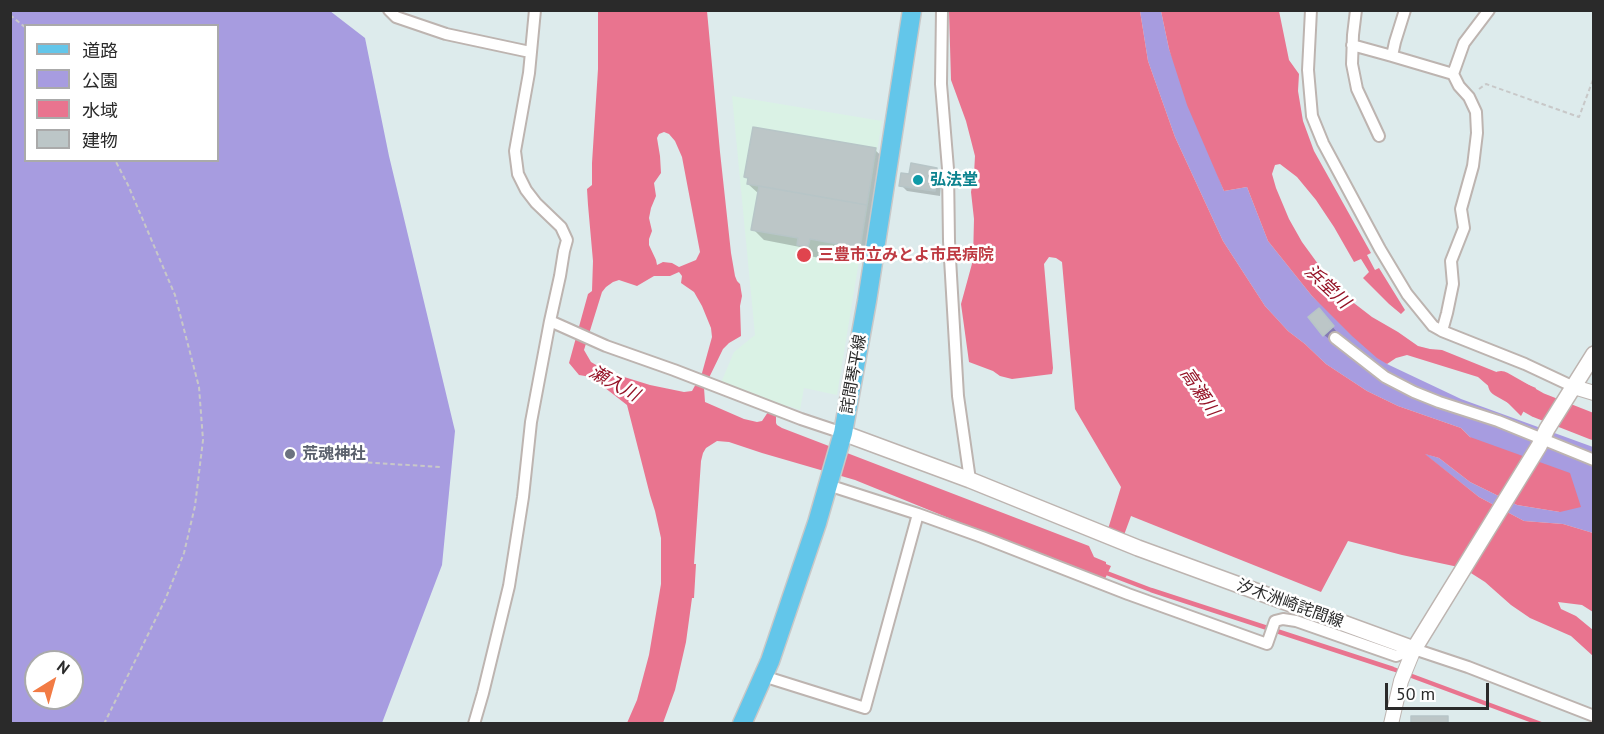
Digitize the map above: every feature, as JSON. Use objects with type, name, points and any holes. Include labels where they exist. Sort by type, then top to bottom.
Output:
[{"type":"main road","name":"詫間琴平線","points":[[742,723],[770,662],[842,437],[867,301],[912,10]]},
{"type":"main road","points":[[1416,647],[1593,354]]},
{"type":"main road","name":"汐木洲崎詫間線","points":[[842,437],[970,480],[1138,548],[1416,647]]},
{"type":"street","points":[[389,10],[396,17],[446,34],[530,52]]},
{"type":"street","points":[[477,720],[509,586],[523,497],[531,422],[567,240],[561,227],[526,190],[518,174],[515,151],[529,73],[534,10]]},
{"type":"street","points":[[942,10],[941,84],[948,169],[957,384],[970,480]]},
{"type":"street","points":[[1311,10],[1308,70],[1312,116],[1323,143],[1407,294],[1433,326],[1442,331],[1593,393]]},
{"type":"street","points":[[1356,10],[1352,64],[1357,89],[1379,136]]},
{"type":"street","points":[[1392,56],[1405,10]]},
{"type":"street","points":[[1442,331],[1448,314],[1453,284],[1451,261],[1464,228],[1461,209],[1473,166],[1477,133],[1476,112],[1453,74],[1464,43],[1489,10]]},
{"type":"street","points":[[1352,45],[1453,74]]},
{"type":"street","points":[[550,321],[606,346],[674,370],[842,437]]},
{"type":"street","points":[[1335,338],[1377,371],[1414,392],[1543,438],[1593,460]]},
{"type":"street","points":[[829,481],[1267,644],[1275,621],[1283,619],[1296,621],[1396,656],[1416,647],[1593,716]]},
{"type":"street","points":[[763,676],[865,708],[918,514]]},
{"type":"street","points":[[1390,723],[1401,681],[1416,647]]},
{"type":"path","points":[[10,15],[24,26]]},
{"type":"path","points":[[1469,97],[1486,84],[1579,117],[1593,76]]},
{"type":"path","points":[[104,723],[165,600],[184,553],[195,506],[203,440],[199,387],[175,295],[116,162]]},
{"type":"path","points":[[308,459],[441,467]]},
{"type":"shaded area","name":"三豊市立みとよ市民病院","points":[[732,96],[882,121],[837,395],[804,388],[800,410],[789,406],[780,408],[720,385],[734,352],[755,335]]},
{"type":"green space","points":[[10,11],[330,11],[365,38],[389,156],[455,431],[442,565],[382,723],[11,723]]},
{"type":"green space","points":[[1140,11],[1161,11],[1169,49],[1224,191],[1247,187],[1268,241],[1312,296],[1387,364],[1461,399],[1593,447],[1593,533],[1563,524],[1524,521],[1479,497],[1423,453],[1439,458],[1470,482],[1517,505],[1560,512],[1461,428],[1398,406],[1367,391],[1326,364],[1288,331],[1265,306],[1223,241],[1175,137],[1148,61]]},
{"type":"water","name":"瀬入川","points":[[598,11],[707,11],[731,253],[735,276],[740,284],[742,296],[741,336],[723,349],[704,388],[705,402],[744,419],[757,422],[762,421],[768,412],[776,415],[776,423],[782,428],[1089,546],[1094,557],[1111,566],[1104,581],[855,480],[729,442],[717,441],[706,448],[701,461],[694,598],[692,598],[686,642],[675,690],[663,723],[627,723],[637,700],[649,655],[661,584],[661,538],[627,405],[591,377],[579,375],[569,363],[588,294],[592,291],[593,261],[587,189],[592,185],[598,69]],"holes":[[[664,132],[675,141],[682,157],[700,252],[696,260],[679,267],[663,262],[657,265],[649,245],[652,231],[649,218],[656,196],[654,183],[661,173],[657,138]],[[679,272],[682,276],[681,283],[694,292],[702,306],[711,328],[712,337],[702,373],[692,391],[684,392],[650,385],[608,372],[591,362],[584,350],[602,292],[606,287],[619,280],[637,286],[654,276],[670,276]]]},
{"type":"water","name":"高瀬川","points":[[949,11],[1140,11],[1148,61],[1175,137],[1223,241],[1265,306],[1288,331],[1326,364],[1367,391],[1398,406],[1461,428],[1470,437],[1570,473],[1581,507],[1560,512],[1517,505],[1470,482],[1439,458],[1425,454],[1479,497],[1524,521],[1563,524],[1593,533],[1593,612],[1582,605],[1558,602],[1561,609],[1576,616],[1593,630],[1593,656],[1571,636],[1530,618],[1485,582],[1463,568],[1348,541],[1321,592],[1131,516],[1124,535],[1108,529],[1121,487],[1075,409],[1062,262],[1049,257],[1044,264],[1052,374],[1012,379],[969,362],[961,304],[973,260],[974,219],[971,192],[975,156],[966,121],[951,80]]},
{"type":"water","points":[[1161,11],[1279,11],[1289,60],[1299,74],[1298,91],[1303,121],[1314,151],[1371,253],[1367,255],[1375,270],[1379,268],[1405,310],[1401,314],[1363,278],[1369,272],[1361,259],[1354,262],[1316,200],[1297,177],[1280,164],[1275,165],[1272,174],[1276,188],[1302,242],[1337,290],[1372,317],[1418,346],[1442,350],[1536,388],[1521,416],[1478,377],[1407,355],[1387,364],[1352,336],[1312,296],[1268,241],[1247,187],[1224,191],[1187,105],[1169,49]]},
{"type":"building","points":[[753,127],[876,148],[867,205],[747,184],[748,178],[744,177]]},
{"type":"building","name":"弘法堂","points":[[911,163],[937,168],[935,191],[899,186],[901,173],[909,174]]},
{"type":"building","points":[[759,186],[867,205],[860,248],[810,239],[808,247],[797,245],[798,238],[751,230]]},
{"type":"building","points":[[1319,308],[1334,326],[1323,336],[1308,317]]},
{"type":"building","points":[[1411,716],[1448,716],[1448,724],[1411,724]]},
{"type":"waterway","name":"浜堂川","points":[[1501,384],[1538,405],[1594,427]]},
{"type":"waterway","points":[[1104,572],[1151,590],[1393,669],[1541,724]]},
{"type":"place","name":"弘法堂","points":[[918,180]]},
{"type":"place","name":"三豊市立みとよ市民病院","points":[[804,255]]},
{"type":"place","name":"荒魂神社","points":[[290,454]]}]
